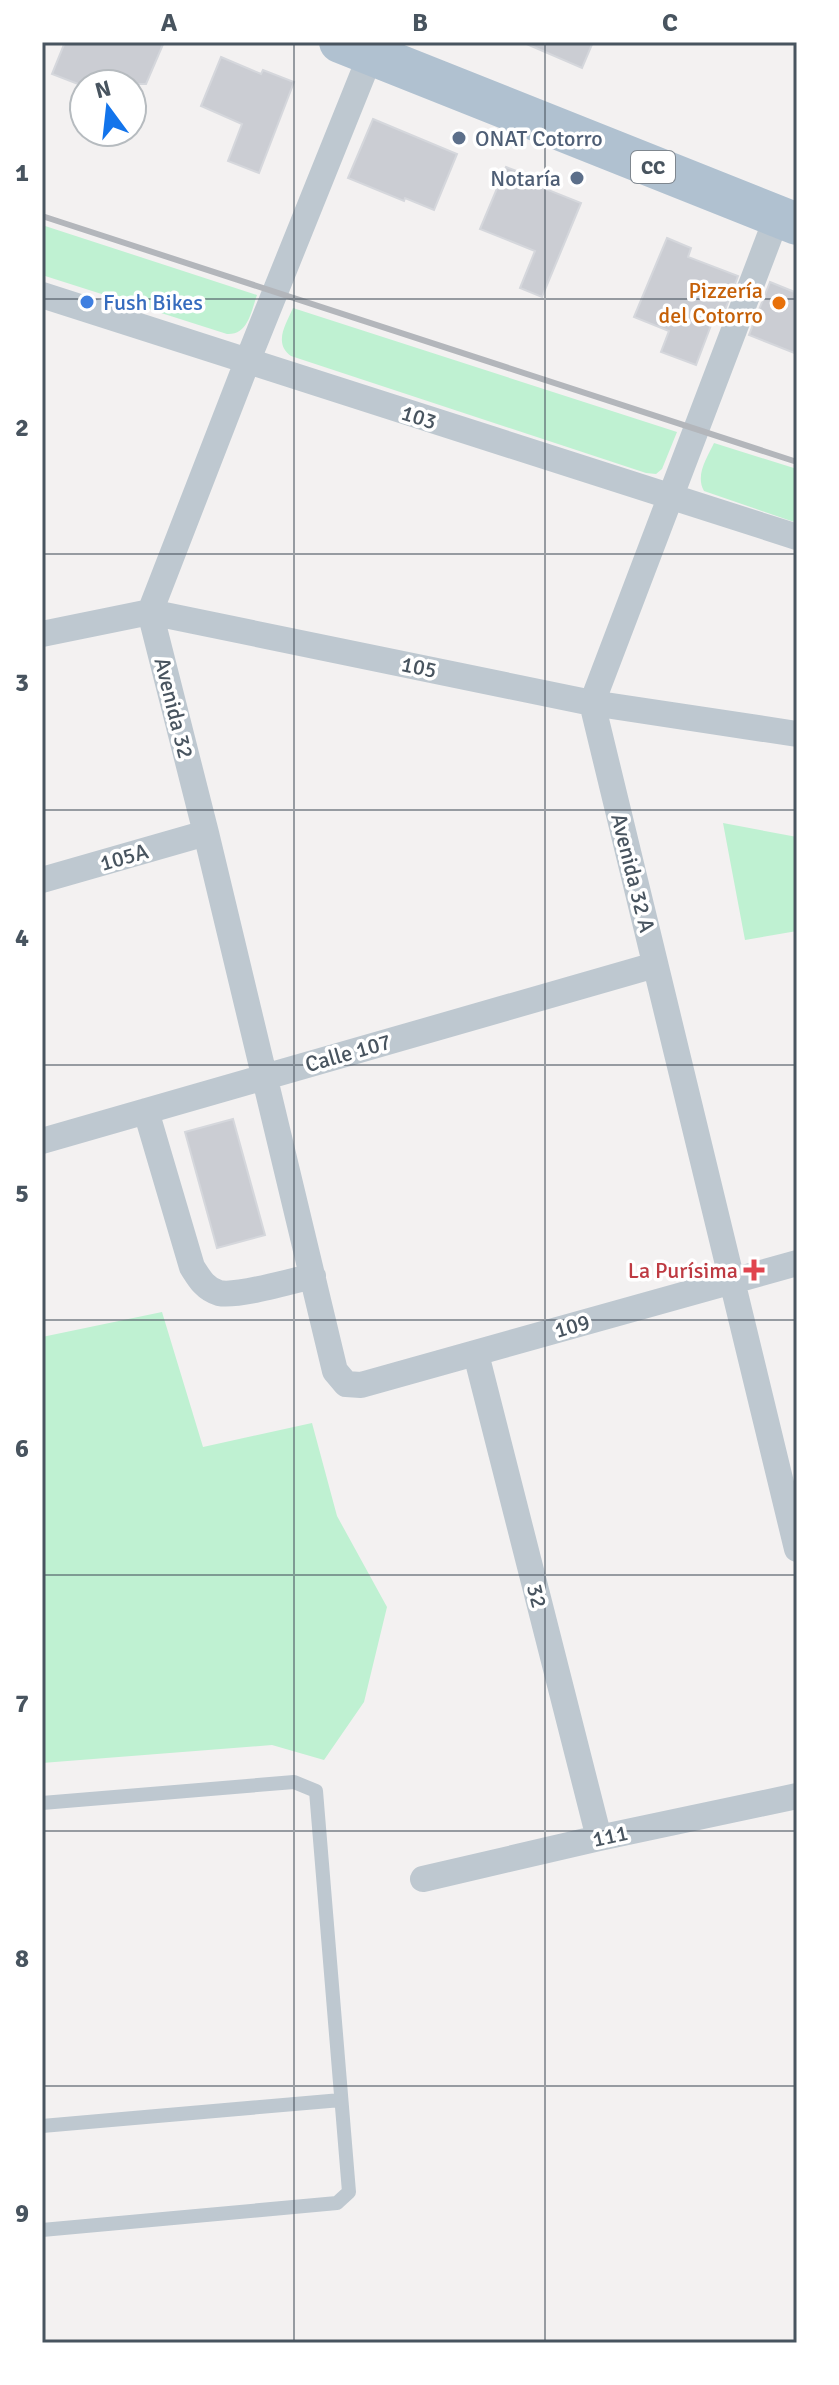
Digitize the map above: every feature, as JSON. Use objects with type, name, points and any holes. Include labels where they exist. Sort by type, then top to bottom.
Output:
[{"type":"main road","name":"CC","points":[[356,48],[787,220]]},
{"type":"street","points":[[150,612],[247,362],[356,48]]},
{"type":"street","points":[[592,703],[670,496],[787,220]]},
{"type":"street","name":"103","points":[[42,295],[797,537]]},
{"type":"street","name":"105","points":[[42,634],[150,612],[592,703],[797,734]]},
{"type":"street","name":"Avenida 32","points":[[150,612],[335,1371],[346,1384]]},
{"type":"street","name":"Avenida 32 A","points":[[592,703],[797,1549]]},
{"type":"street","name":"105A","points":[[42,880],[206,833]]},
{"type":"street","name":"Calle 107","points":[[42,1141],[655,965]]},
{"type":"street","points":[[146,1111],[192,1267],[202,1283],[219,1293],[237,1292],[313,1276]]},
{"type":"street","name":"109","points":[[346,1384],[361,1385],[797,1263]]},
{"type":"street","name":"32","points":[[476,1354],[599,1838]]},
{"type":"street","name":"111","points":[[423,1879],[797,1796]]},
{"type":"lane","points":[[42,1803],[294,1782],[316,1791],[349,2192],[337,2203],[42,2230]]},
{"type":"lane","points":[[42,2126],[341,2100]]},
{"type":"green space","points":[[42,225],[257,295],[250,315],[240,331],[227,334],[42,275]]},
{"type":"green space","points":[[293,308],[677,432],[662,469],[656,474],[646,473],[291,356],[282,339]]},
{"type":"green space","points":[[714,443],[797,469],[797,523],[704,491],[701,473]]},
{"type":"green space","points":[[723,823],[797,837],[797,931],[745,940]]},
{"type":"green space","points":[[162,1312],[203,1447],[312,1423],[337,1516],[387,1607],[364,1702],[324,1760],[272,1745],[42,1763],[42,1337]]},
{"type":"building","points":[[65,42],[164,42],[148,79],[148,68],[68,68],[68,80],[52,74]]},
{"type":"building","points":[[522,42],[593,42],[582,68]]},
{"type":"building","points":[[221,57],[261,74],[263,70],[294,82],[259,173],[228,161],[242,124],[201,106]]},
{"type":"building","points":[[373,119],[457,154],[434,210],[348,178]]},
{"type":"building","points":[[506,167],[525,174],[523,180],[581,203],[542,297],[520,288],[535,251],[480,229]]},
{"type":"building","points":[[667,238],[691,248],[688,257],[738,276],[720,323],[713,320],[696,365],[661,352],[669,331],[634,317]]},
{"type":"building","points":[[770,282],[797,293],[797,354],[749,335]]},
{"type":"building","points":[[233,1119],[265,1235],[217,1248],[185,1132]]},
{"type":"railway","points":[[42,216],[797,462]]},
{"type":"place","name":"ONAT Cotorro","points":[[459,138]]},
{"type":"place","name":"Notaría","points":[[577,178]]},
{"type":"place","name":"Fush Bikes","points":[[87,302]]},
{"type":"place","name":"Pizzería del Cotorro","points":[[779,303]]},
{"type":"place","name":"La Purísima","points":[[754,1270]]}]
